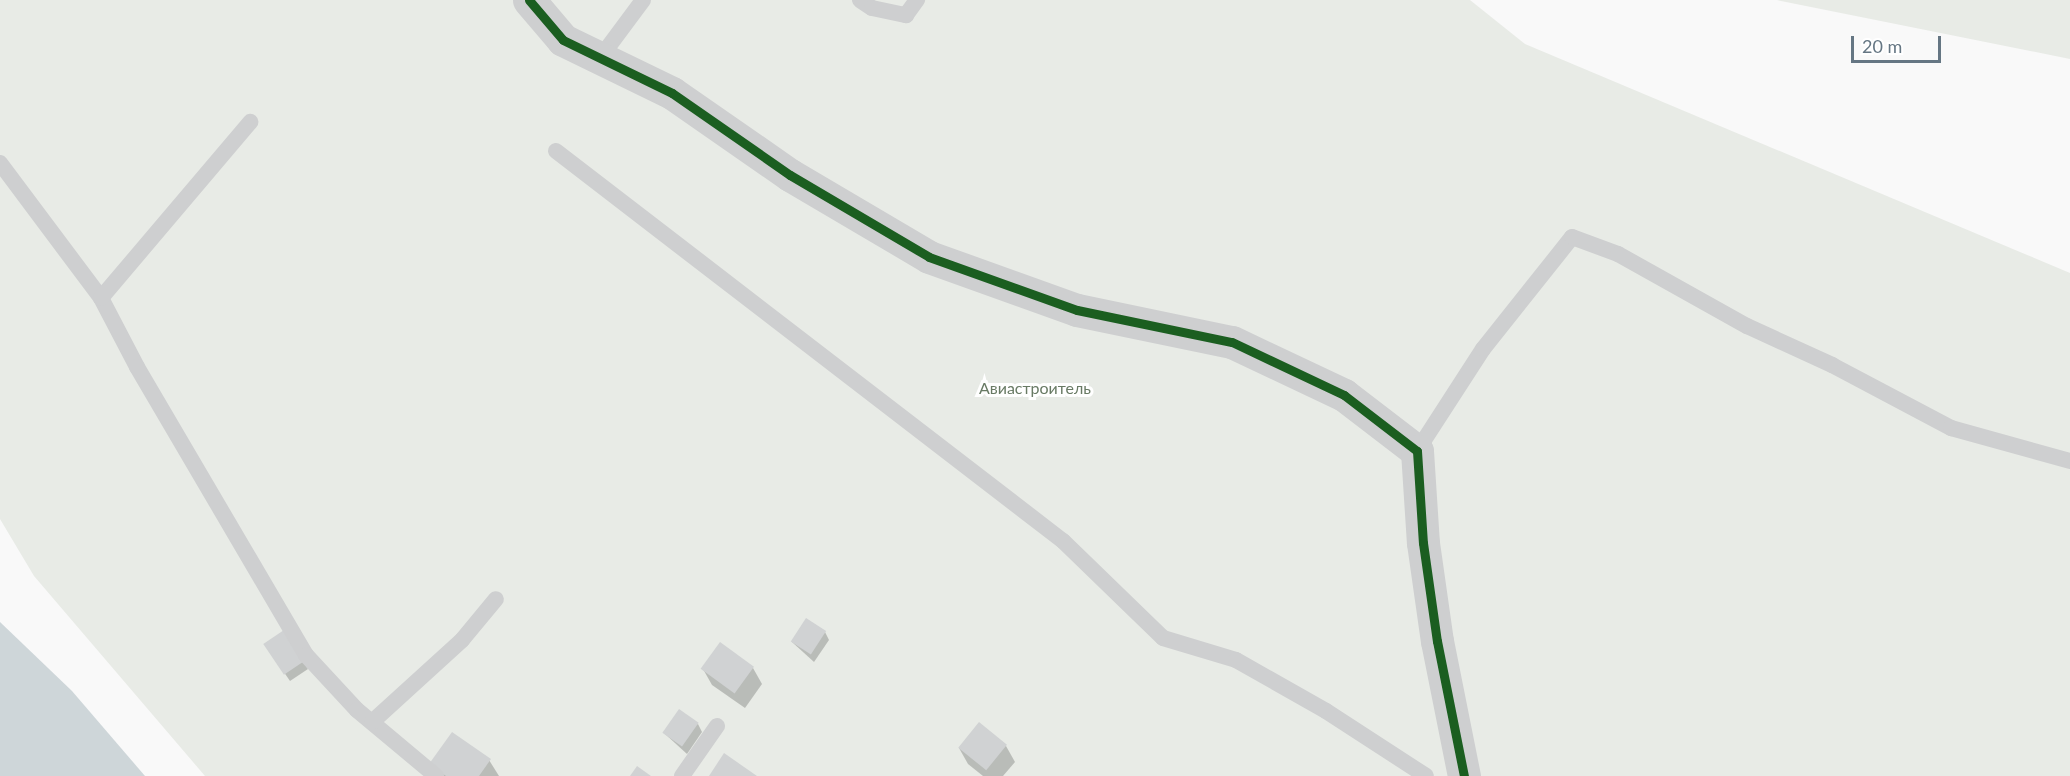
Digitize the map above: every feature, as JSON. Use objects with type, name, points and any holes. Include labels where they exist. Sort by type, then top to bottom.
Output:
[{"type":"street","points":[[529,0],[563,40],[672,93],[790,175],[929,257],[1077,310],[1232,342],[1344,395],[1417,451],[1423,543],[1437,641],[1464,776]]},
{"type":"lane","points":[[600,58],[643,0]]},
{"type":"lane","points":[[860,0],[872,8],[906,15],[917,0]]},
{"type":"lane","points":[[101,298],[250,122]]},
{"type":"lane","points":[[556,151],[1063,541],[1162,638],[1236,660],[1326,711],[1426,776]]},
{"type":"lane","points":[[0,164],[101,298],[137,367],[306,655],[372,722],[436,776]]},
{"type":"lane","points":[[1417,451],[1483,349],[1572,237],[1618,254],[1747,326],[1832,365],[1951,428],[2070,461]]},
{"type":"lane","points":[[372,722],[462,640],[496,599]]},
{"type":"lane","points":[[681,776],[717,726]]},
{"type":"green space","name":"Авиастроитель","points":[[0,0],[1470,0],[1525,44],[2070,273],[2070,776],[205,776],[34,576],[0,519]]},
{"type":"green space","points":[[1777,0],[2070,0],[2070,59],[1781,1]]},
{"type":"shaded area","points":[[0,622],[72,691],[145,776],[0,776]]},
{"type":"building","points":[[806,618],[826,631],[811,655],[791,641]]},
{"type":"building","points":[[284,630],[305,661],[284,675],[263,644]]},
{"type":"building","points":[[720,642],[754,667],[735,693],[701,669]]},
{"type":"building","points":[[679,709],[699,723],[682,747],[662,733]]},
{"type":"building","points":[[979,722],[1007,745],[986,770],[958,748]]},
{"type":"building","points":[[452,732],[491,759],[479,776],[446,776],[429,764]]},
{"type":"building","points":[[724,753],[757,776],[709,776]]},
{"type":"building","points":[[637,766],[651,776],[630,776]]},
{"type":"cycle path","points":[[529,0],[563,40],[672,93],[790,175],[929,257],[1077,310],[1232,342],[1344,395],[1417,451],[1423,543],[1437,641],[1464,776]]}]
